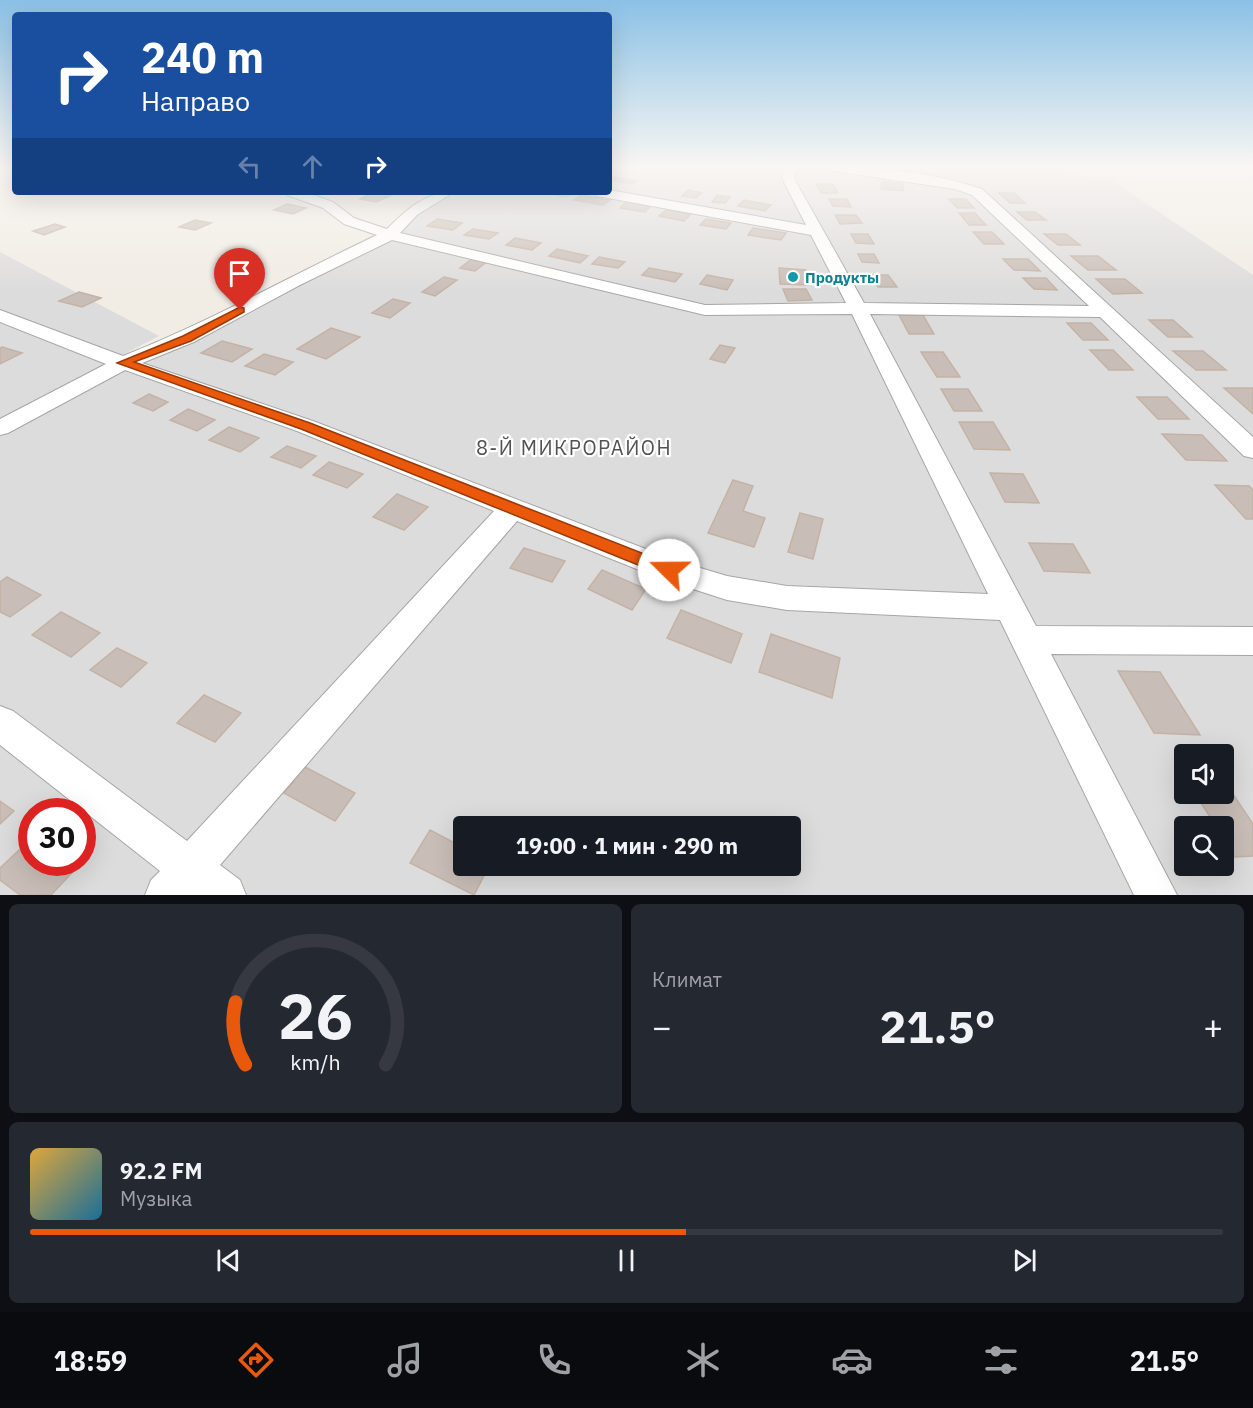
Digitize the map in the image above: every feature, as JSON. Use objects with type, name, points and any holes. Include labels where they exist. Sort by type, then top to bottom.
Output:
[{"type":"street","points":[[332,208],[349,221],[390,236],[705,310],[858,308],[1103,312]]},
{"type":"street","points":[[0,428],[123,363],[187,338],[294,281],[390,236],[412,213],[421,208]]},
{"type":"street","points":[[685,208],[819,232]]},
{"type":"street","points":[[805,208],[1156,895]]},
{"type":"street","points":[[994,208],[1253,450]]},
{"type":"street","points":[[0,316],[123,363],[305,426],[669,570],[727,588],[787,598],[1008,608]]},
{"type":"street","points":[[178,882],[513,508]]},
{"type":"street","points":[[1026,639],[1253,641]]},
{"type":"street","points":[[0,723],[178,882],[225,895]]},
{"type":"shaded area","points":[[419,208],[1153,208],[1253,275],[1253,895],[0,895],[0,428],[390,235],[412,212]]},
{"type":"shaded area","points":[[0,252],[159,336],[0,419]]},
{"type":"building","points":[[279,208],[306,208],[293,214],[274,210]]},
{"type":"building","points":[[620,208],[649,208],[645,212]]},
{"type":"building","points":[[748,208],[768,208],[765,211]]},
{"type":"building","points":[[666,210],[691,214],[684,221],[659,216]]},
{"type":"building","points":[[1017,212],[1035,212],[1046,220],[1027,220]]},
{"type":"building","points":[[959,213],[975,213],[986,225],[969,225]]},
{"type":"building","points":[[835,215],[856,215],[862,223],[840,224]]},
{"type":"building","points":[[437,219],[462,223],[453,230],[427,226]]},
{"type":"building","points":[[706,219],[731,223],[726,229],[700,225]]},
{"type":"building","points":[[195,220],[211,223],[195,230],[179,227]]},
{"type":"building","points":[[55,224],[65,227],[44,235],[33,231]]},
{"type":"building","points":[[753,228],[786,233],[781,240],[748,235]]},
{"type":"building","points":[[473,229],[498,233],[489,239],[464,235]]},
{"type":"building","points":[[973,232],[992,232],[1004,244],[984,244]]},
{"type":"building","points":[[851,234],[868,234],[874,244],[856,243]]},
{"type":"building","points":[[1044,234],[1066,234],[1080,245],[1058,245]]},
{"type":"building","points":[[515,238],[541,243],[532,250],[506,245]]},
{"type":"building","points":[[557,249],[588,256],[580,263],[549,256]]},
{"type":"building","points":[[858,254],[874,254],[879,263],[862,262]]},
{"type":"building","points":[[1071,256],[1098,256],[1116,270],[1088,270]]},
{"type":"building","points":[[474,257],[489,260],[475,271],[460,268]]},
{"type":"building","points":[[599,257],[625,262],[618,268],[592,264]]},
{"type":"building","points":[[1003,259],[1028,259],[1040,271],[1014,270]]},
{"type":"building","points":[[649,268],[682,274],[675,282],[642,275]]},
{"type":"building","name":"Продукты","points":[[779,268],[806,270],[808,285],[780,284]]},
{"type":"building","points":[[707,275],[733,280],[727,290],[700,284]]},
{"type":"building","points":[[870,275],[888,275],[897,287],[878,287]]},
{"type":"building","points":[[444,277],[457,280],[435,296],[422,292]]},
{"type":"building","points":[[1023,278],[1046,278],[1057,290],[1034,289]]},
{"type":"building","points":[[1096,279],[1125,279],[1142,293],[1113,294]]},
{"type":"building","points":[[783,289],[806,289],[812,300],[788,301]]},
{"type":"building","points":[[79,292],[101,298],[82,307],[59,301]]},
{"type":"building","points":[[393,299],[410,303],[390,318],[372,313]]},
{"type":"building","points":[[899,315],[923,315],[934,334],[909,334]]},
{"type":"building","points":[[1149,320],[1173,320],[1192,337],[1168,337]]},
{"type":"building","points":[[1067,323],[1091,323],[1108,340],[1083,340]]},
{"type":"building","points":[[331,328],[360,337],[326,359],[297,349]]},
{"type":"building","points":[[222,341],[252,349],[232,362],[201,353]]},
{"type":"building","points":[[720,345],[735,348],[725,363],[710,359]]},
{"type":"building","points":[[0,348],[22,353],[0,364]]},
{"type":"building","points":[[1090,350],[1113,350],[1133,370],[1109,370]]},
{"type":"building","points":[[1173,351],[1203,351],[1226,370],[1196,370]]},
{"type":"building","points":[[921,352],[943,352],[960,377],[937,377]]},
{"type":"building","points":[[264,354],[293,362],[275,375],[245,366]]},
{"type":"building","points":[[1224,388],[1253,388],[1253,414]]},
{"type":"building","points":[[941,389],[968,389],[982,411],[954,411]]},
{"type":"building","points":[[149,394],[168,402],[153,411],[133,403]]},
{"type":"building","points":[[1137,397],[1167,397],[1189,419],[1158,419]]},
{"type":"building","points":[[188,409],[215,420],[197,431],[170,420]]},
{"type":"building","points":[[959,422],[993,422],[1010,450],[974,449]]},
{"type":"building","points":[[229,427],[259,438],[240,452],[209,440]]},
{"type":"building","points":[[1162,434],[1202,435],[1227,461],[1186,460]]},
{"type":"building","points":[[287,446],[316,456],[301,468],[271,457]]},
{"type":"building","points":[[329,462],[363,474],[347,488],[313,475]]},
{"type":"building","points":[[990,473],[1023,474],[1039,503],[1005,502]]},
{"type":"building","points":[[733,480],[753,486],[743,511],[765,518],[754,547],[708,533]]},
{"type":"building","points":[[1215,485],[1249,486],[1253,490],[1253,519],[1246,519]]},
{"type":"building","points":[[397,494],[428,507],[404,530],[373,517]]},
{"type":"building","points":[[800,513],[823,519],[813,559],[788,552]]},
{"type":"building","points":[[1029,543],[1073,544],[1090,573],[1044,571]]},
{"type":"building","points":[[524,548],[565,561],[552,582],[510,568]]},
{"type":"building","points":[[602,570],[646,589],[632,610],[588,589]]},
{"type":"building","points":[[7,577],[41,595],[10,617],[0,612],[0,582]]},
{"type":"building","points":[[681,610],[742,634],[731,663],[667,638]]},
{"type":"building","points":[[61,612],[100,633],[71,657],[32,635]]},
{"type":"building","points":[[771,634],[840,658],[832,698],[759,672]]},
{"type":"building","points":[[117,648],[147,663],[121,687],[90,670]]},
{"type":"building","points":[[1118,671],[1160,672],[1200,735],[1154,733]]},
{"type":"building","points":[[204,695],[241,713],[215,742],[177,723]]},
{"type":"building","points":[[305,767],[355,793],[335,821],[284,793]]},
{"type":"building","points":[[1234,796],[1253,824],[1253,856],[1234,855],[1234,816],[1209,816],[1202,804],[1234,804]]},
{"type":"building","points":[[0,801],[14,811],[0,824]]},
{"type":"building","points":[[430,830],[453,842],[453,876],[484,876],[474,895],[410,863]]},
{"type":"building","points":[[18,851],[18,876],[69,876],[51,895],[20,895],[0,880],[0,868]]},
{"type":"place","name":"Продукты","points":[[793,277]]},
{"type":"district","name":"8-Й МИКРОРАЙОН","points":[[574,447]]},
{"type":"route","points":[[240,310],[187,338],[123,363],[305,426],[669,570]]}]
